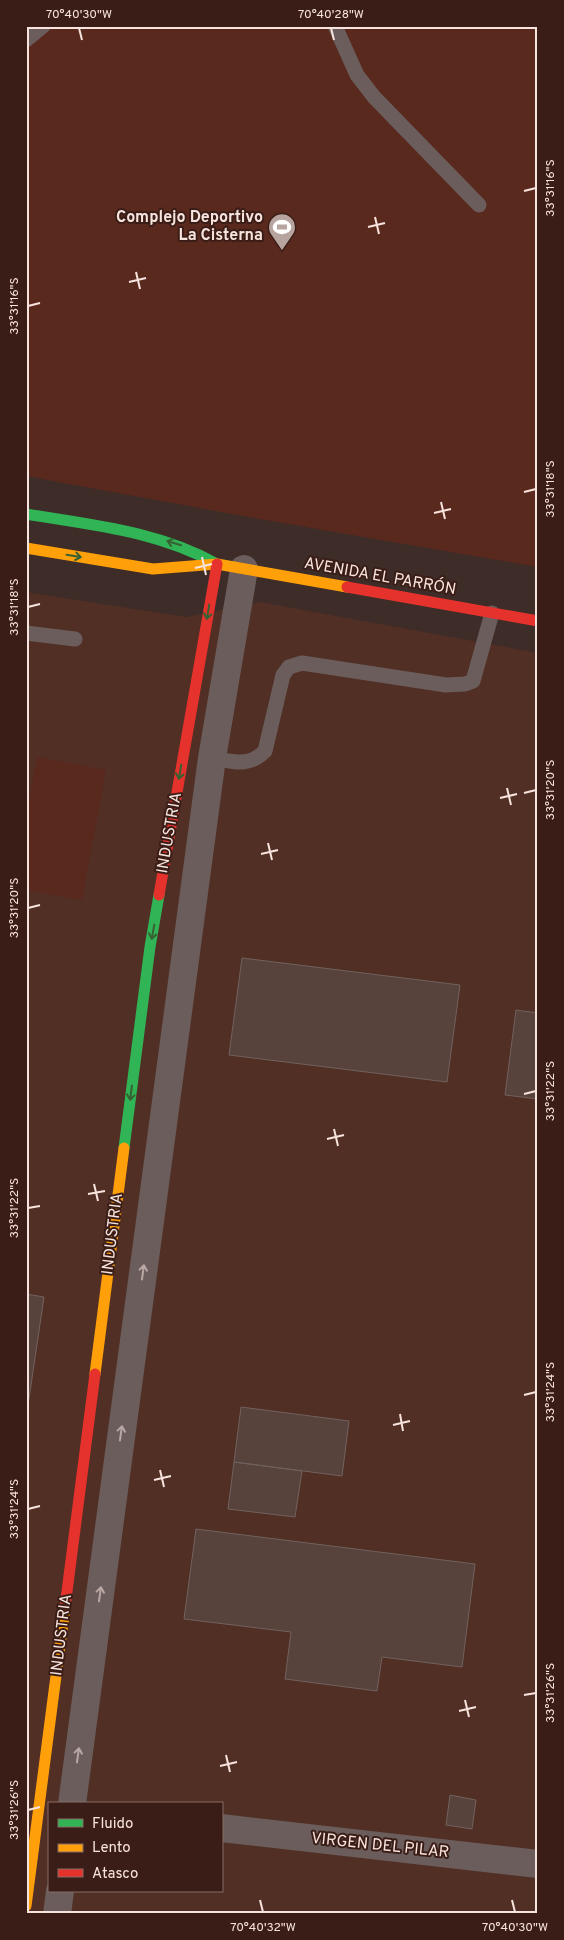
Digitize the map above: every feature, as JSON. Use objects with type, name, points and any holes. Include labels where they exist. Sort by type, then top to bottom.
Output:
[{"type":"street","name":"AVENIDA EL PARRÓN","points":[[26,514],[161,539],[199,552],[217,564]]},
{"type":"street","name":"AVENIDA EL PARRÓN","points":[[26,548],[153,569],[175,570],[217,564],[538,621]]},
{"type":"street","name":"INDUSTRIA","points":[[26,1906],[44,1808],[150,947],[217,564]]},
{"type":"street","name":"INDUSTRIA","points":[[72,1802],[212,758],[244,569]]},
{"type":"street","name":"VIRGEN DEL PILAR","points":[[222,1828],[538,1864]]},
{"type":"street","points":[[57,1914],[60,1892]]},
{"type":"lane","points":[[26,40],[43,26]]},
{"type":"lane","points":[[335,26],[357,75],[374,97],[479,205]]},
{"type":"lane","points":[[212,758],[248,762],[256,760],[265,751],[283,675],[289,667],[302,663],[446,685],[465,684],[473,681],[492,613]]},
{"type":"lane","points":[[26,633],[74,639]]},
{"type":"shaded area","name":"Complejo Deportivo La Cisterna","points":[[26,26],[538,26],[538,567],[26,476]]},
{"type":"shaded area","points":[[26,592],[186,617],[260,602],[538,653],[538,1914],[26,1914]]},
{"type":"shaded area","points":[[37,757],[106,770],[82,900],[26,890],[26,816]]},
{"type":"building","points":[[242,958],[460,985],[447,1082],[229,1055]]},
{"type":"building","points":[[516,1010],[538,1013],[538,1099],[505,1095]]},
{"type":"building","points":[[26,1294],[44,1297],[26,1419]]},
{"type":"building","points":[[241,1407],[349,1421],[342,1476],[234,1462]]},
{"type":"building","points":[[234,1462],[302,1471],[295,1517],[228,1509]]},
{"type":"building","points":[[196,1529],[475,1564],[462,1667],[382,1657],[377,1691],[285,1679],[291,1632],[184,1619]]},
{"type":"building","points":[[450,1795],[476,1800],[472,1829],[446,1825]]},
{"type":"traffic: fast","points":[[26,514],[100,526],[148,537],[172,544],[217,564]]},
{"type":"traffic: fast","points":[[124,1148],[150,947],[159,895]]},
{"type":"traffic: slow","points":[[26,548],[153,569],[217,564],[347,587]]},
{"type":"traffic: slow","points":[[95,1374],[124,1148]]},
{"type":"traffic: slow","points":[[26,1906],[65,1607]]},
{"type":"traffic: jam","points":[[159,895],[217,564]]},
{"type":"traffic: jam","points":[[347,587],[538,621]]},
{"type":"traffic: jam","points":[[65,1607],[95,1374]]},
{"type":"place","name":"Complejo Deportivo La Cisterna","points":[[282,251]]}]
